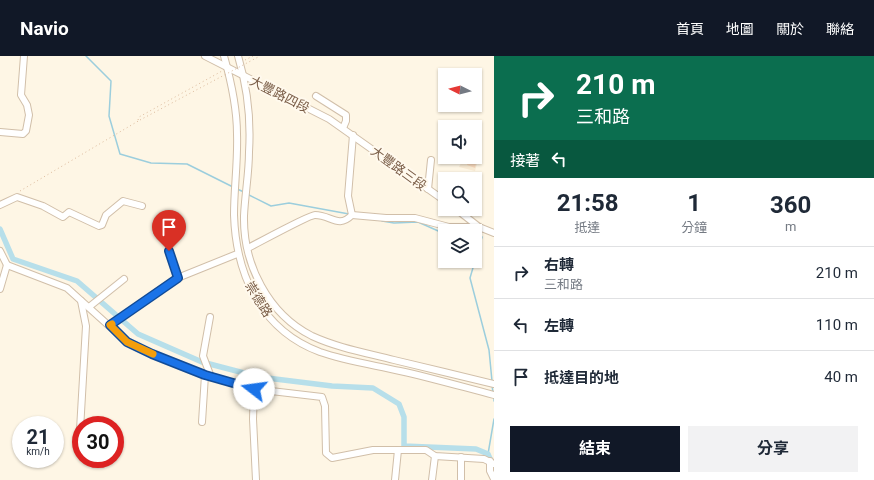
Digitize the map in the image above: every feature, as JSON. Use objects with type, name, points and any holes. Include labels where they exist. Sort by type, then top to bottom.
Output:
[{"type":"street","points":[[0,132],[22,134],[26,131],[29,115],[27,105],[21,95],[24,56]]},
{"type":"street","name":"大豐路四段","points":[[206,56],[329,120],[352,135]]},
{"type":"street","name":"崇德路","points":[[224,56],[238,132],[234,214],[237,254],[247,281],[265,312],[279,327],[305,345],[320,352],[340,358],[414,374],[492,395]]},
{"type":"street","name":"崇德路","points":[[238,56],[244,76],[250,151],[244,217],[248,248],[258,281],[276,308],[299,329],[342,347],[491,383]]},
{"type":"street","points":[[316,96],[346,115],[346,121],[343,128]]},
{"type":"street","points":[[352,135],[348,196],[352,215]]},
{"type":"street","name":"大豐路三段","points":[[352,135],[438,196]]},
{"type":"street","points":[[428,189],[430,160]]},
{"type":"street","points":[[0,206],[17,197],[43,206],[63,217],[69,212],[99,226],[102,225],[106,215],[123,201],[142,206]]},
{"type":"street","points":[[248,248],[291,227],[307,217],[315,215],[341,222],[346,221],[352,215]]},
{"type":"street","points":[[352,215],[386,218],[415,218],[438,224]]},
{"type":"street","points":[[465,216],[475,224]]},
{"type":"street","points":[[482,228],[494,232]]},
{"type":"street","points":[[0,251],[6,265],[1,278],[0,289]]},
{"type":"street","points":[[169,251],[178,278]]},
{"type":"street","points":[[110,325],[178,278],[237,254]]},
{"type":"street","points":[[6,265],[67,288],[110,325],[127,342],[254,389],[322,397],[325,406],[326,453],[332,458],[373,450],[426,450],[435,456],[492,462],[490,471],[494,478]]},
{"type":"street","points":[[89,307],[124,279]]},
{"type":"street","points":[[81,301],[86,326],[81,416]]},
{"type":"street","points":[[202,422],[208,373],[203,356],[210,317]]},
{"type":"street","points":[[254,389],[252,419],[256,480]]},
{"type":"street","points":[[395,480],[398,450]]},
{"type":"street","points":[[432,480],[435,456]]},
{"type":"street","points":[[461,458],[461,480]]},
{"type":"path","points":[[240,63],[253,56]]},
{"type":"path","points":[[21,191],[140,120],[260,56]]},
{"type":"path","points":[[137,122],[139,117],[227,68]]},
{"type":"shaded area","points":[[460,164],[477,164],[475,171],[459,167]]},
{"type":"building","points":[[467,164],[476,164],[475,168]]},
{"type":"waterway","points":[[86,56],[111,81],[109,116],[120,154],[151,163],[187,164],[233,187]]},
{"type":"waterway","points":[[237,189],[244,192]]},
{"type":"waterway","points":[[247,194],[271,206],[289,203],[349,214]]},
{"type":"waterway","points":[[382,221],[394,223],[418,222],[438,231]]},
{"type":"waterway","points":[[0,229],[13,259],[77,281],[138,334],[202,362],[259,377],[332,386],[373,388],[399,404],[404,417],[404,446],[476,449],[488,454],[494,468]]},
{"type":"waterway","points":[[473,268],[470,278],[489,350],[492,381]]},
{"type":"waterway","points":[[492,385],[493,393]]},
{"type":"waterway","points":[[488,454],[494,419]]},
{"type":"slow traffic","points":[[112,324],[110,325],[127,342],[153,354]]},
{"type":"route","points":[[169,251],[178,278],[110,325],[127,342],[152,354],[205,375],[254,389]]}]
